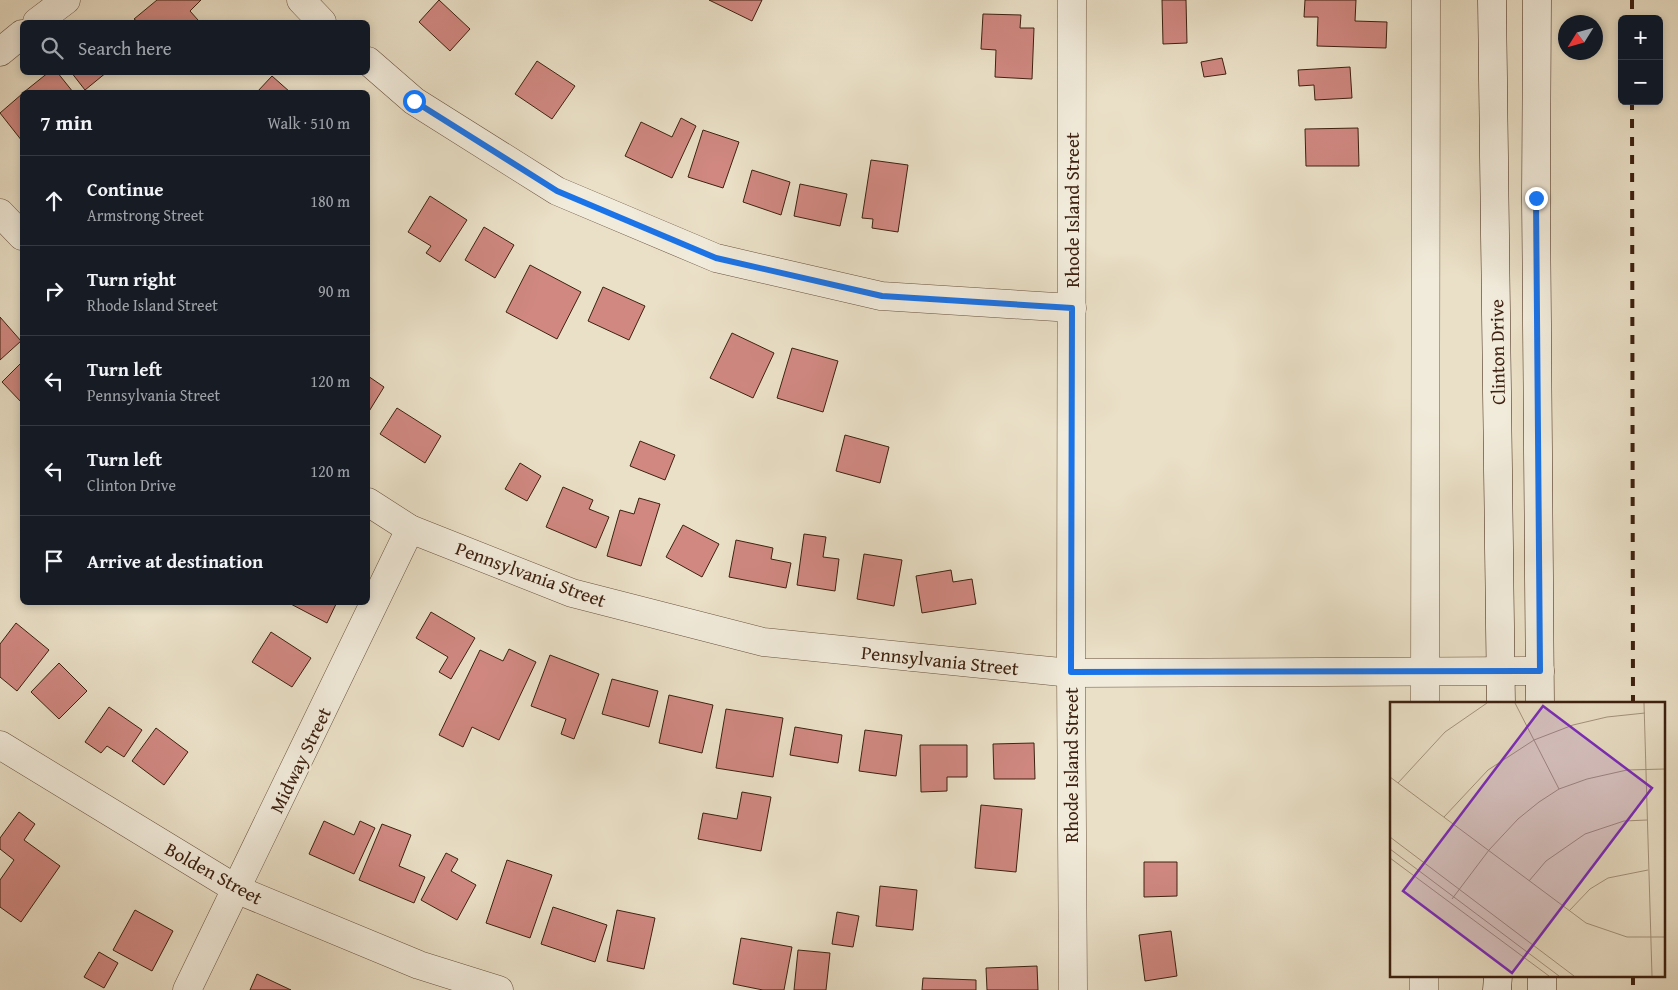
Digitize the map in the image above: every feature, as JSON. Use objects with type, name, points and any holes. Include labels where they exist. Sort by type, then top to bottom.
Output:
[{"type":"street","points":[[41,20],[66,0]]},
{"type":"street","points":[[301,0],[320,20]]},
{"type":"street","name":"Rhode Island Street","points":[[1072,0],[1071,672],[1073,990]]},
{"type":"street","points":[[1425,702],[1426,0]]},
{"type":"street","name":"Clinton Drive","points":[[1492,0],[1501,702]]},
{"type":"street","name":"Clinton Drive","points":[[1537,0],[1536,208],[1540,702]]},
{"type":"street","points":[[0,52],[20,36]]},
{"type":"street","points":[[370,63],[414,101],[557,191],[716,258],[882,296],[1072,308]]},
{"type":"street","points":[[0,213],[20,234]]},
{"type":"street","name":"Pennsylvania Street","points":[[370,503],[410,529],[572,593],[763,642],[1071,672],[1540,671]]},
{"type":"street","name":"Midway Street","points":[[187,990],[238,890],[410,529]]},
{"type":"street","name":"Bolden Street","points":[[0,746],[238,890],[419,965],[499,990]]},
{"type":"building","points":[[157,0],[201,0],[190,11],[198,20],[134,19]]},
{"type":"building","points":[[439,0],[470,29],[450,51],[419,22]]},
{"type":"building","points":[[709,0],[762,0],[752,21]]},
{"type":"building","points":[[1162,0],[1186,0],[1187,43],[1163,44]]},
{"type":"building","points":[[1305,0],[1356,0],[1355,21],[1387,22],[1386,48],[1317,46],[1318,17],[1304,17]]},
{"type":"building","points":[[983,14],[1021,15],[1020,28],[1034,28],[1032,79],[995,77],[996,50],[981,49]]},
{"type":"building","points":[[1222,58],[1226,74],[1204,77],[1201,62]]},
{"type":"building","points":[[537,61],[575,86],[552,119],[515,94]]},
{"type":"building","points":[[1350,67],[1352,98],[1315,100],[1314,85],[1299,86],[1298,70]]},
{"type":"building","points":[[45,75],[59,75],[71,90],[26,90]]},
{"type":"building","points":[[73,75],[103,75],[85,90]]},
{"type":"building","points":[[272,76],[288,90],[259,90]]},
{"type":"building","points":[[20,96],[20,138],[0,113]]},
{"type":"building","points":[[681,118],[696,126],[672,178],[625,156],[641,122],[672,137]]},
{"type":"building","points":[[1358,128],[1359,166],[1306,166],[1305,129]]},
{"type":"building","points":[[703,130],[739,142],[723,188],[688,177]]},
{"type":"building","points":[[871,160],[908,165],[898,232],[872,228],[873,219],[862,218]]},
{"type":"building","points":[[752,170],[790,182],[781,215],[743,202]]},
{"type":"building","points":[[800,184],[847,194],[840,226],[794,216]]},
{"type":"building","points":[[430,196],[467,220],[440,262],[426,253],[431,246],[408,232]]},
{"type":"building","points":[[484,227],[514,245],[495,278],[465,260]]},
{"type":"building","points":[[530,265],[581,292],[557,339],[506,312]]},
{"type":"building","points":[[603,287],[645,306],[629,340],[588,321]]},
{"type":"building","points":[[0,317],[20,342],[0,360]]},
{"type":"building","points":[[732,333],[774,353],[753,398],[710,378]]},
{"type":"building","points":[[792,348],[838,361],[823,412],[777,398]]},
{"type":"building","points":[[20,364],[20,401],[2,382]]},
{"type":"building","points":[[370,377],[384,387],[370,410]]},
{"type":"building","points":[[397,408],[441,436],[425,463],[380,434]]},
{"type":"building","points":[[845,435],[889,447],[880,483],[836,471]]},
{"type":"building","points":[[640,441],[675,455],[665,480],[630,466]]},
{"type":"building","points":[[520,463],[541,476],[527,501],[505,489]]},
{"type":"building","points":[[563,487],[593,500],[589,509],[609,517],[596,548],[546,527]]},
{"type":"building","points":[[639,498],[660,504],[641,566],[607,556],[620,510],[634,514]]},
{"type":"building","points":[[683,525],[719,544],[702,577],[666,557]]},
{"type":"building","points":[[804,534],[826,537],[823,557],[839,559],[835,591],[797,585]]},
{"type":"building","points":[[736,540],[773,548],[771,559],[791,563],[786,588],[729,577]]},
{"type":"building","points":[[864,554],[902,560],[894,606],[857,599]]},
{"type":"building","points":[[951,570],[953,582],[972,579],[976,604],[922,613],[916,576]]},
{"type":"building","points":[[293,605],[336,605],[327,623]]},
{"type":"building","points":[[431,612],[475,638],[451,679],[439,672],[448,657],[416,638]]},
{"type":"building","points":[[16,623],[49,650],[17,691],[0,677],[0,644]]},
{"type":"building","points":[[271,632],[311,658],[292,687],[252,662]]},
{"type":"building","points":[[509,649],[536,662],[499,740],[472,727],[463,747],[439,735],[480,650],[503,661]]},
{"type":"building","points":[[550,655],[599,674],[574,739],[561,734],[566,719],[531,706]]},
{"type":"building","points":[[59,663],[87,691],[59,719],[31,692]]},
{"type":"building","points":[[612,679],[658,691],[649,727],[602,714]]},
{"type":"building","points":[[669,695],[713,705],[702,753],[659,743]]},
{"type":"building","points":[[109,707],[142,730],[124,757],[107,746],[101,753],[85,742]]},
{"type":"building","points":[[726,709],[783,718],[773,777],[716,768]]},
{"type":"building","points":[[795,727],[842,735],[838,763],[790,755]]},
{"type":"building","points":[[156,728],[188,752],[164,785],[132,761]]},
{"type":"building","points":[[865,730],[902,735],[896,776],[859,771]]},
{"type":"building","points":[[1034,743],[1035,779],[994,779],[993,744]]},
{"type":"building","points":[[920,745],[967,745],[967,777],[947,777],[947,791],[921,792]]},
{"type":"building","points":[[742,792],[771,797],[761,851],[698,839],[703,813],[737,819]]},
{"type":"building","points":[[981,805],[1022,809],[1016,872],[975,868]]},
{"type":"building","points":[[19,812],[35,824],[24,840],[60,866],[21,922],[0,907],[0,880],[14,860],[0,849],[0,838]]},
{"type":"building","points":[[324,821],[354,835],[360,821],[375,828],[354,874],[309,854]]},
{"type":"building","points":[[382,824],[411,835],[399,866],[425,877],[414,903],[359,880]]},
{"type":"building","points":[[446,853],[458,859],[451,871],[476,885],[457,920],[421,900]]},
{"type":"building","points":[[507,860],[552,875],[530,938],[486,923]]},
{"type":"building","points":[[1144,862],[1177,862],[1177,896],[1144,897]]},
{"type":"building","points":[[880,886],[917,890],[913,930],[876,926]]},
{"type":"building","points":[[553,907],[607,925],[595,962],[541,944]]},
{"type":"building","points":[[135,910],[173,931],[152,971],[113,950]]},
{"type":"building","points":[[617,910],[655,918],[644,969],[607,961]]},
{"type":"building","points":[[837,912],[859,916],[853,947],[832,944]]},
{"type":"building","points":[[1171,931],[1177,976],[1145,981],[1139,935]]},
{"type":"building","points":[[741,938],[792,947],[784,990],[763,990],[733,984]]},
{"type":"building","points":[[798,950],[830,953],[826,990],[794,990]]},
{"type":"building","points":[[99,952],[118,963],[104,988],[84,977]]},
{"type":"building","points":[[1037,966],[1038,990],[987,990],[986,968]]},
{"type":"building","points":[[257,974],[291,990],[250,990]]},
{"type":"building","points":[[923,978],[976,980],[976,990],[922,990]]},
{"type":"railway","points":[[1632,0],[1632,15]]},
{"type":"railway","points":[[1632,105],[1633,702]]},
{"type":"railway","points":[[1633,978],[1633,990]]},
{"type":"route","points":[[414,101],[557,191],[716,258],[882,296],[1072,308],[1071,672],[1540,671],[1536,198]]}]
